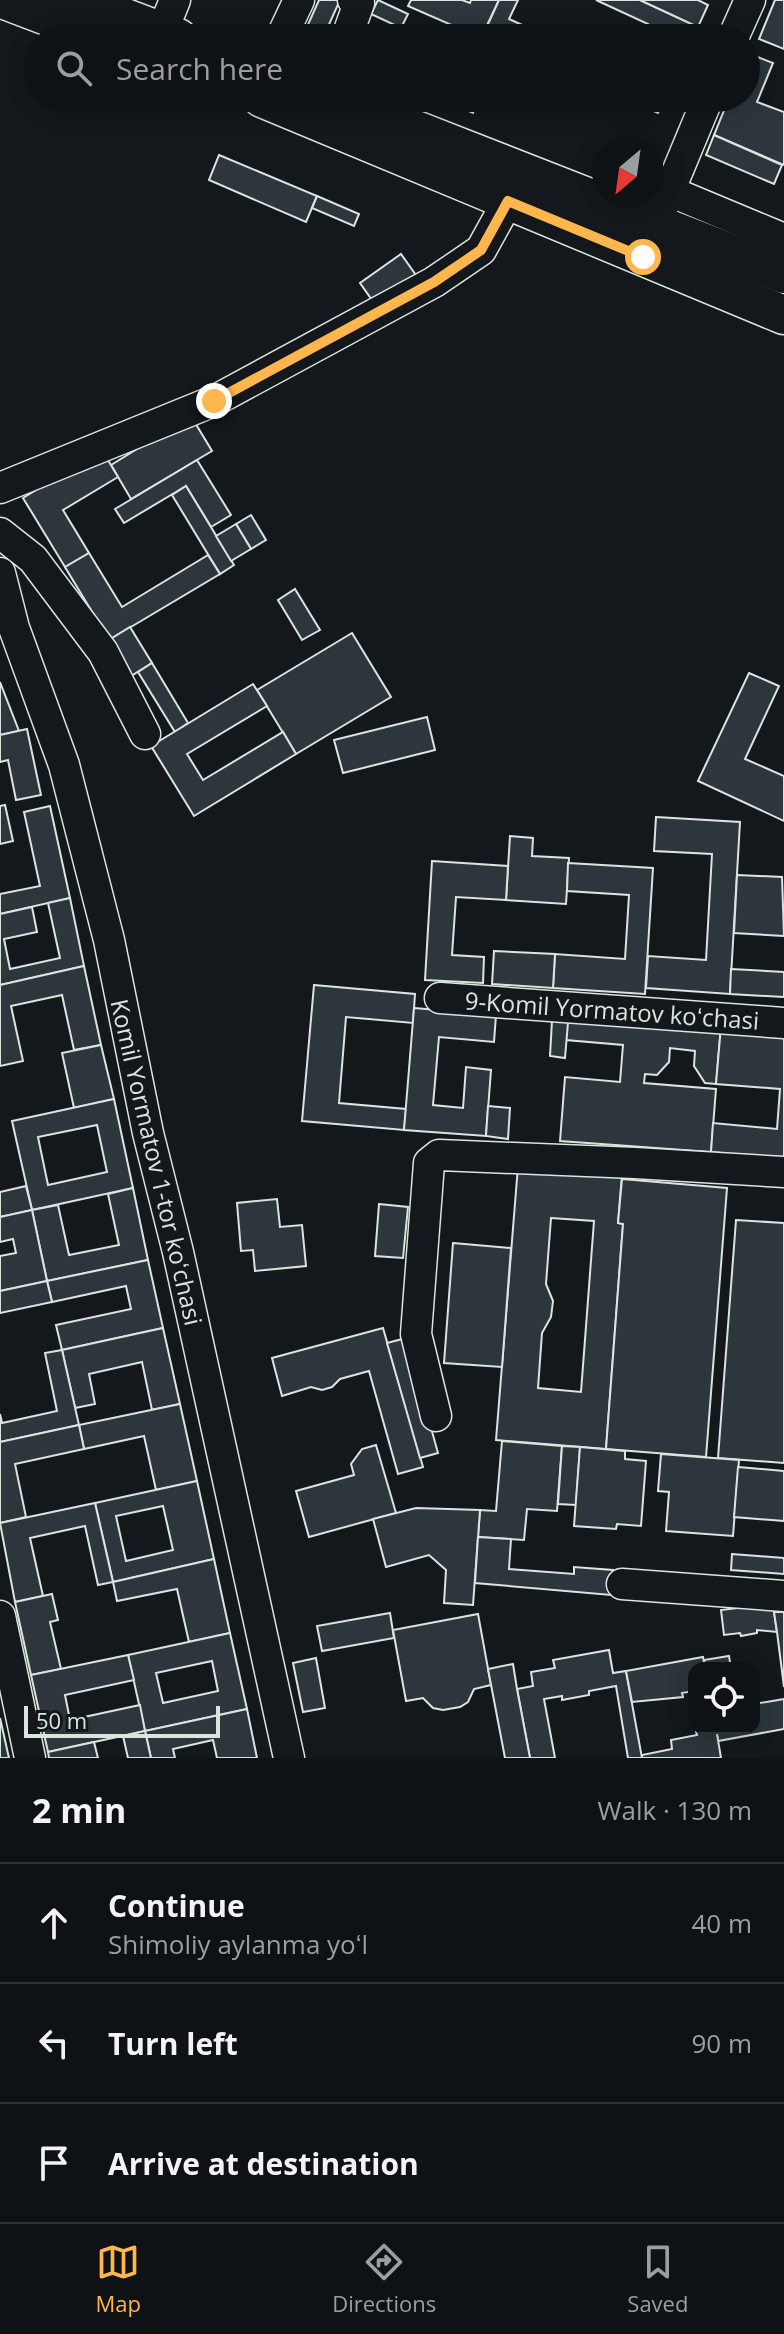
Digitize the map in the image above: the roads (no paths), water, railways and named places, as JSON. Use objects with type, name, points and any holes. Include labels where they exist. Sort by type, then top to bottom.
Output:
[{"type":"main road","points":[[5,0],[68,24]]},
{"type":"main road","points":[[78,0],[172,23]]},
{"type":"main road","points":[[295,112],[784,315]]},
{"type":"main road","points":[[376,112],[592,183]]},
{"type":"main road","points":[[664,208],[784,274]]},
{"type":"street","points":[[288,24],[299,0]]},
{"type":"street","points":[[739,24],[750,0]]},
{"type":"street","points":[[664,205],[702,112]]},
{"type":"street","points":[[0,488],[214,401],[434,282],[481,250],[508,201]]},
{"type":"street","points":[[664,207],[784,239]]},
{"type":"street","points":[[0,533],[33,559],[103,652],[145,734]]},
{"type":"street","name":"Komil Yormatov 1-tor koʻchasi","points":[[0,573],[14,628],[64,765],[109,940],[148,1133],[178,1252],[289,1758]]},
{"type":"street","name":"9-Komil Yormatov koʻchasi","points":[[440,998],[784,1023]]},
{"type":"street","points":[[436,1416],[416,1334],[429,1163],[439,1155],[784,1172]]},
{"type":"street","points":[[622,1584],[784,1596]]},
{"type":"street","points":[[0,1616],[30,1758]]}]
